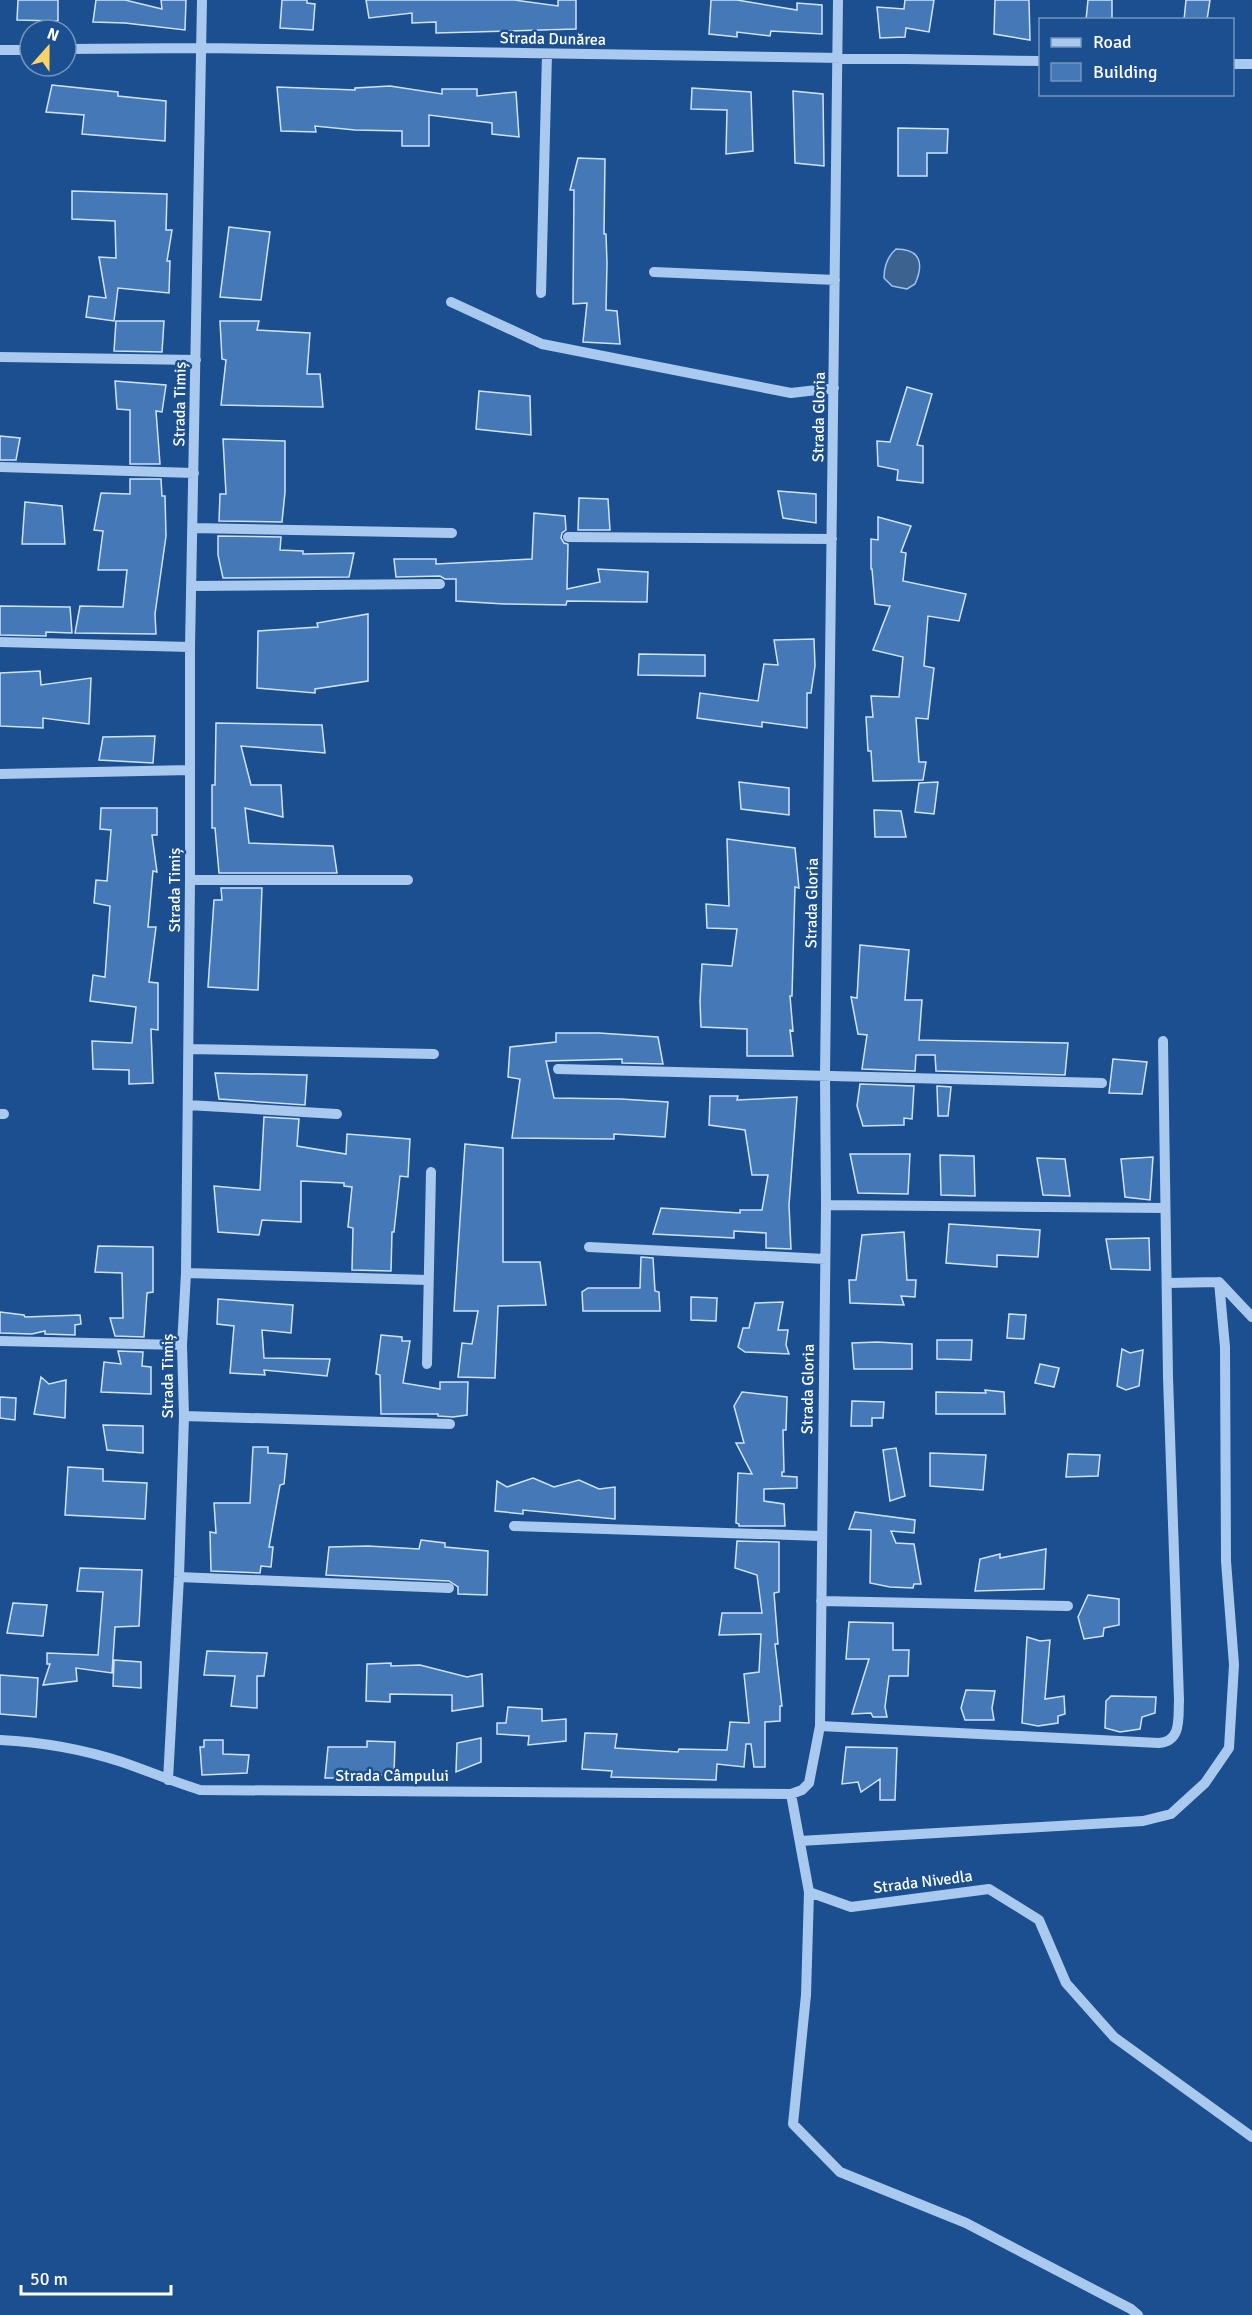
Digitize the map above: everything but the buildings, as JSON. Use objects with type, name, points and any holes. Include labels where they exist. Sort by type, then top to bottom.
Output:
[{"type":"street","name":"Strada Timiș","points":[[168,1780],[179,1577],[184,1416],[182,1345],[186,1273],[189,1049],[190,647],[201,0]]},
{"type":"street","name":"Strada Gloria","points":[[791,1794],[802,1790],[809,1783],[820,1726],[838,0]]},
{"type":"street","name":"Strada Dunărea","points":[[78,49],[201,48],[1039,61]]},
{"type":"street","points":[[0,50],[18,50]]},
{"type":"street","points":[[541,293],[547,54]]},
{"type":"street","points":[[1234,64],[1252,64]]},
{"type":"street","points":[[654,272],[835,280]]},
{"type":"street","points":[[451,302],[542,344],[791,393],[834,388]]},
{"type":"street","points":[[0,357],[196,360]]},
{"type":"street","points":[[0,467],[194,473]]},
{"type":"street","points":[[193,528],[452,533]]},
{"type":"street","points":[[568,537],[832,539]]},
{"type":"street","points":[[192,586],[440,584]]},
{"type":"street","points":[[0,642],[190,647]]},
{"type":"street","points":[[0,774],[190,770]]},
{"type":"street","points":[[190,880],[408,880]]},
{"type":"street","points":[[820,1726],[1159,1743],[1173,1739],[1177,1727],[1179,1700],[1165,1208],[1163,1041]]},
{"type":"street","points":[[189,1049],[434,1054]]},
{"type":"street","points":[[558,1069],[1102,1083]]},
{"type":"street","points":[[188,1105],[337,1114]]},
{"type":"street","points":[[427,1364],[431,1172]]},
{"type":"street","points":[[826,1205],[1165,1208]]},
{"type":"street","points":[[589,1247],[825,1260]]},
{"type":"street","points":[[186,1273],[428,1280]]},
{"type":"street","points":[[1167,1283],[1219,1282],[1252,1317]]},
{"type":"street","points":[[800,1841],[1143,1821],[1171,1814],[1204,1783],[1229,1748],[1234,1665],[1226,1561],[1225,1347],[1219,1282]]},
{"type":"street","points":[[0,1341],[182,1345]]},
{"type":"street","points":[[184,1416],[450,1424]]},
{"type":"street","points":[[514,1526],[821,1536]]},
{"type":"street","points":[[179,1577],[449,1588]]},
{"type":"street","points":[[821,1601],[1068,1606]]},
{"type":"street","name":"Strada Câmpului","points":[[0,1740],[30,1741],[72,1748],[124,1762],[200,1790],[791,1794]]},
{"type":"street","points":[[791,1794],[809,1892],[806,1995],[793,2124],[840,2172],[966,2223],[1131,2309],[1138,2315]]},
{"type":"street","name":"Strada Nivedla","points":[[809,1892],[851,1907],[989,1889],[1039,1920],[1066,1983],[1114,2037],[1252,2137]]},
{"type":"water","points":[[896,249],[911,252],[920,264],[915,284],[907,289],[892,286],[884,278],[887,262]]}]
